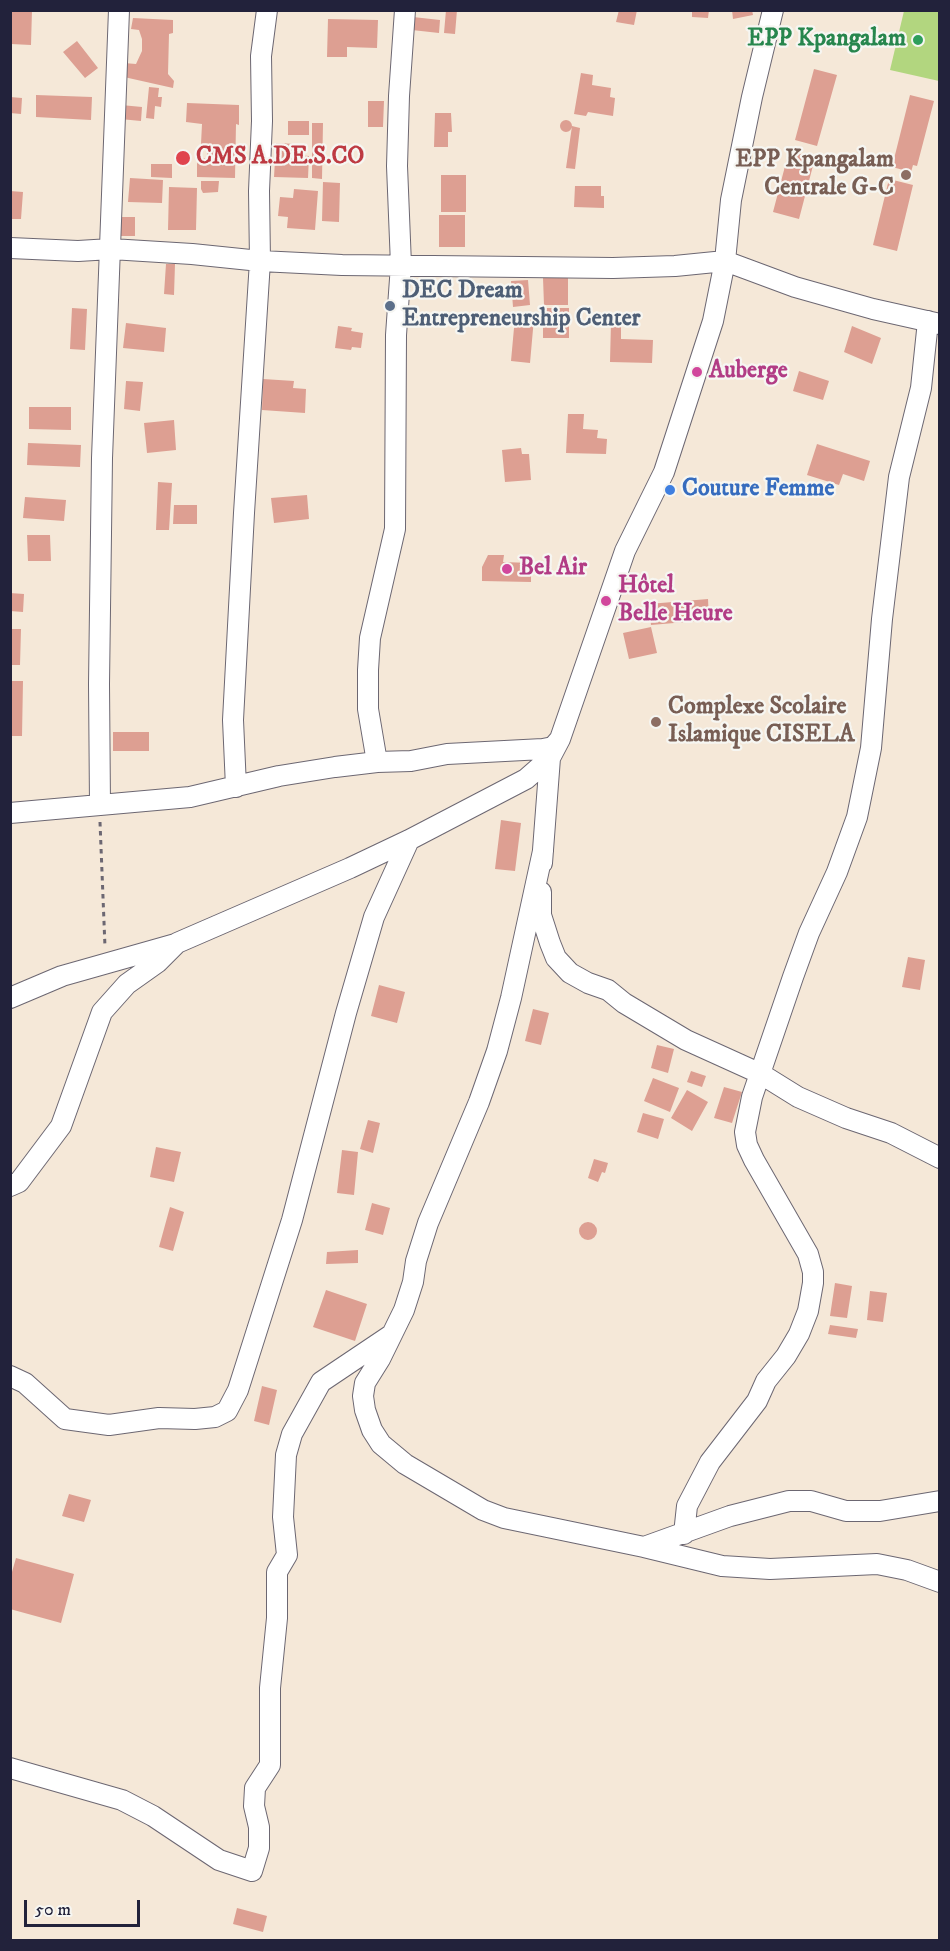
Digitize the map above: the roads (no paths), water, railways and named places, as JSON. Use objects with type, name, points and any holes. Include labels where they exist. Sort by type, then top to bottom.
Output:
[{"type":"street","points":[[100,805],[102,458],[120,10]]},
{"type":"street","points":[[236,787],[233,720],[260,261],[261,56],[267,10]]},
{"type":"street","points":[[377,762],[368,709],[370,638],[394,529],[396,335],[401,265],[397,166],[405,10]]},
{"type":"street","points":[[10,999],[62,976],[177,943],[350,868],[526,779],[550,758],[560,739],[625,551],[664,472],[713,321],[725,261],[731,200],[773,10]]},
{"type":"street","points":[[10,248],[78,251],[111,249],[260,261],[401,265],[613,268],[675,266],[725,261],[795,287],[934,323],[899,477],[882,619],[871,748],[857,818],[837,872],[809,933],[760,1074],[745,1132],[747,1145],[768,1188],[808,1254],[813,1272],[808,1311],[799,1334],[786,1356],[766,1381],[757,1401],[710,1462],[687,1506],[684,1534]]},
{"type":"street","points":[[10,813],[190,797],[279,776],[377,762],[411,761],[447,754],[543,749],[553,747],[560,739]]},
{"type":"street","points":[[550,758],[541,915],[556,958],[563,968],[588,983],[608,990],[633,1009],[686,1040],[760,1074],[798,1097],[846,1118],[891,1133],[939,1158]]},
{"type":"street","points":[[10,1376],[25,1383],[65,1419],[110,1425],[159,1418],[215,1417],[227,1412],[238,1390],[292,1220],[346,1013],[374,917],[409,840]]},
{"type":"street","points":[[543,851],[497,1051],[479,1102],[428,1222],[404,1310],[365,1383],[363,1396],[365,1410],[372,1430],[381,1444],[405,1464],[483,1510],[504,1518],[732,1567],[770,1569],[877,1564],[907,1570],[939,1582]]},
{"type":"street","points":[[10,1186],[19,1182],[61,1126],[102,1012],[127,984],[158,962],[177,943]]},
{"type":"street","points":[[10,1768],[122,1800],[153,1816],[219,1860],[252,1870],[259,1848],[259,1827],[254,1806],[255,1788],[270,1765],[270,1688],[277,1618],[277,1572],[287,1555],[282,1517],[285,1455],[292,1434],[321,1382],[391,1335]]},
{"type":"street","points":[[644,1547],[730,1516],[789,1501],[811,1501],[846,1511],[880,1511],[939,1501]]},
{"type":"place","name":"EPP Kpangalam","points":[[918,40]]},
{"type":"place","name":"CMS A.DE.S.CO","points":[[183,158]]},
{"type":"place","name":"EPP Kpangalam Centrale G-C","points":[[906,175]]},
{"type":"place","name":"DEC Dream Entrepreneurship Center","points":[[390,306]]},
{"type":"place","name":"Auberge","points":[[697,372]]},
{"type":"place","name":"Couture Femme","points":[[670,490]]},
{"type":"place","name":"Bel Air","points":[[507,569]]},
{"type":"place","name":"Hôtel Belle Heure","points":[[606,601]]},
{"type":"place","name":"Complexe Scolaire Islamique CISELA","points":[[656,722]]}]
